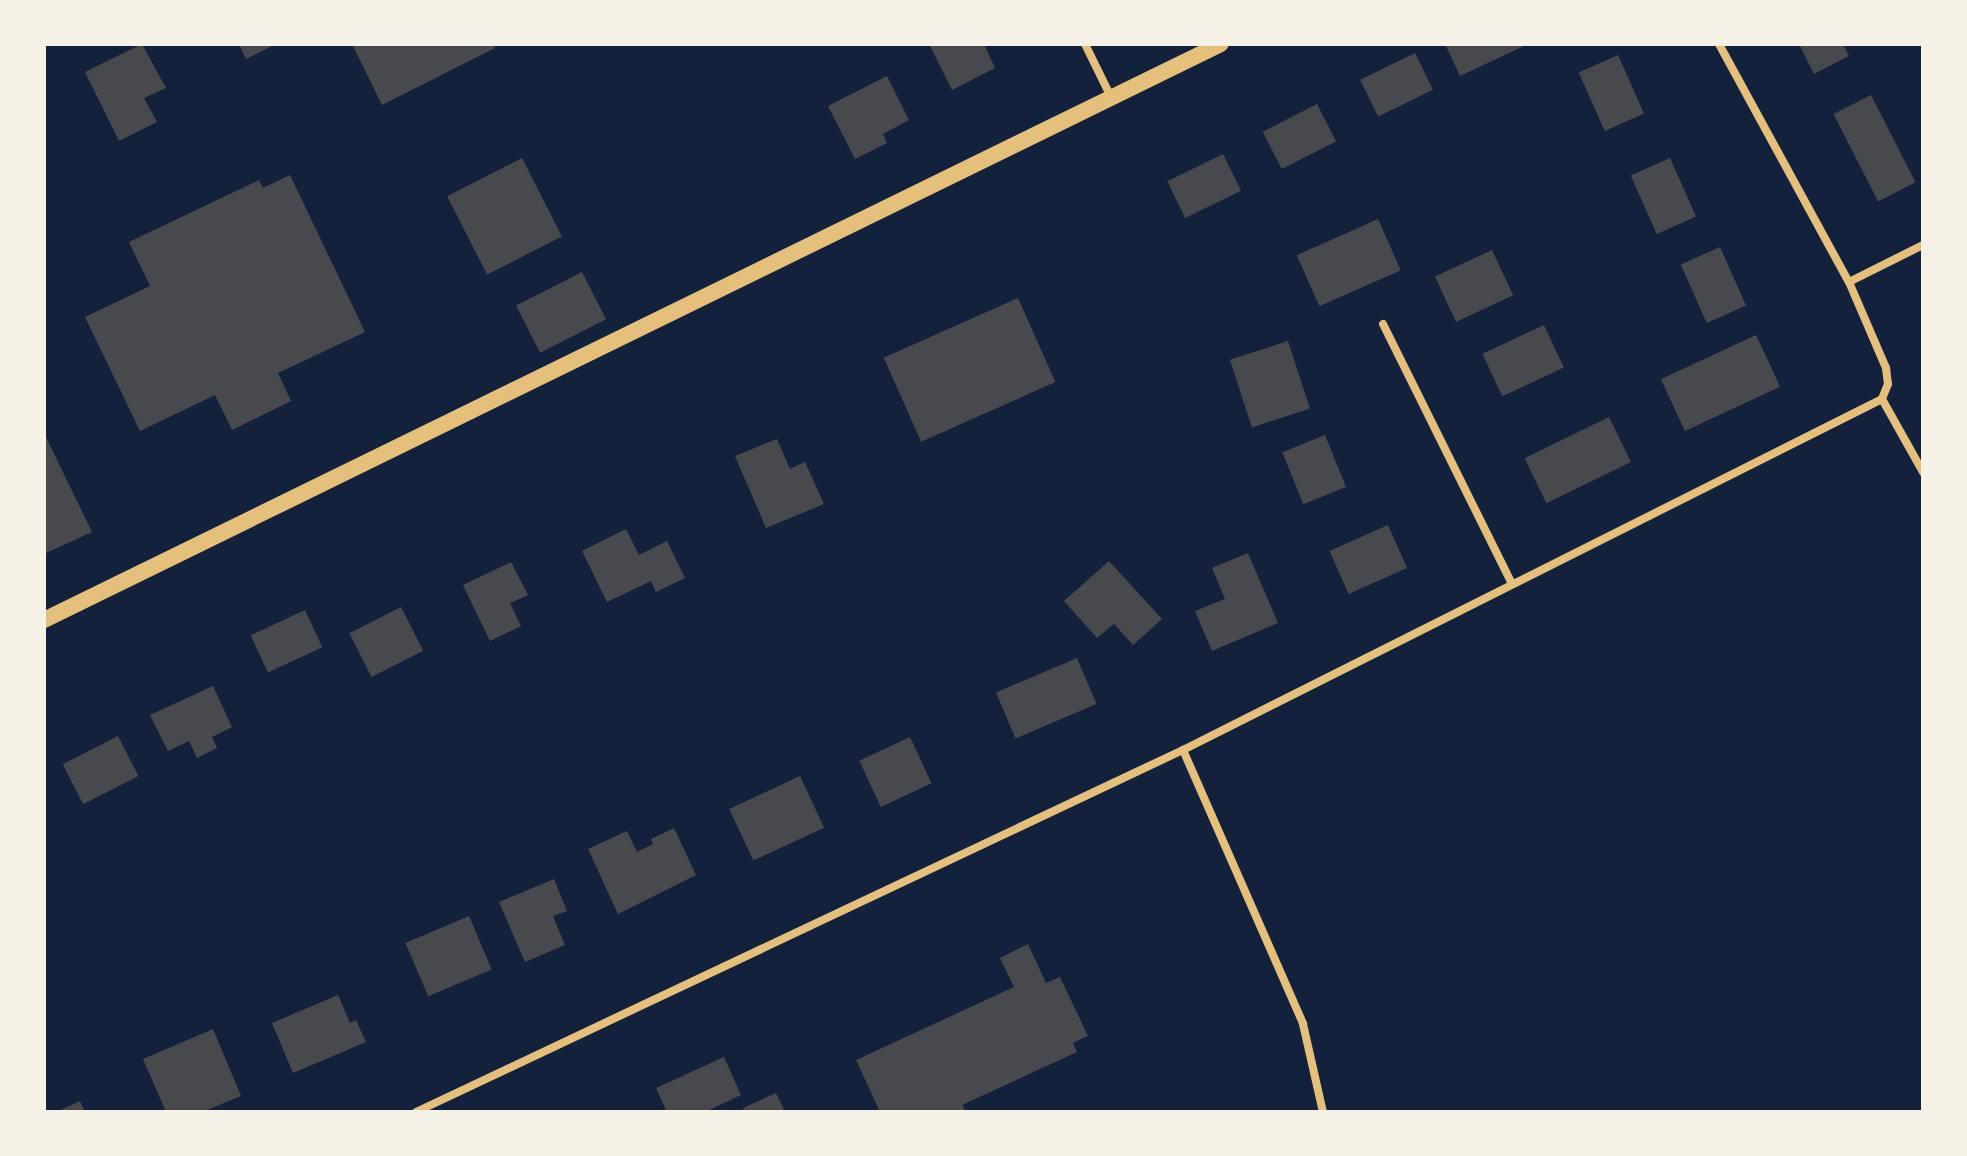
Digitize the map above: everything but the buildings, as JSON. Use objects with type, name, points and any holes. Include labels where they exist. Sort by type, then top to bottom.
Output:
[{"type":"main road","points":[[44,620],[1221,44]]},
{"type":"street","points":[[1085,44],[1111,97]]},
{"type":"street","points":[[416,1112],[1183,750],[1882,399],[1888,384],[1886,368],[1849,282],[1719,44]]},
{"type":"street","points":[[1849,282],[1923,245]]},
{"type":"street","points":[[1383,324],[1512,584]]},
{"type":"street","points":[[1882,399],[1923,472]]},
{"type":"street","points":[[1183,750],[1303,1024],[1323,1112]]}]
